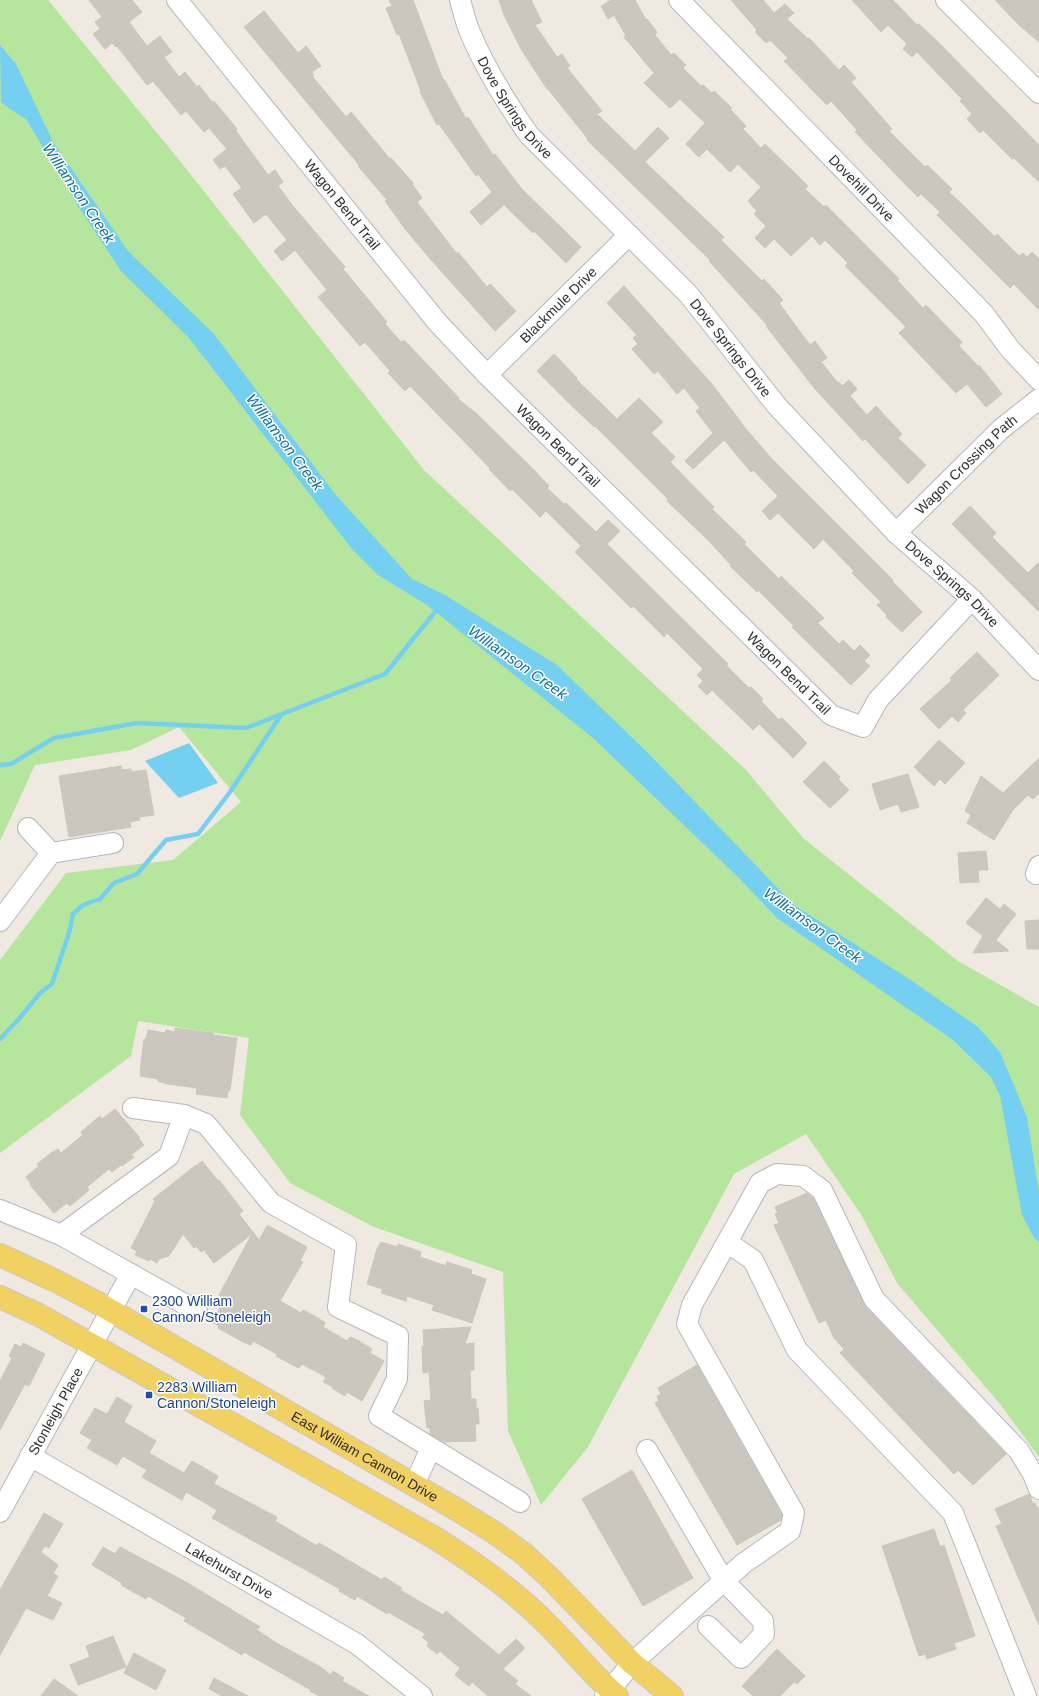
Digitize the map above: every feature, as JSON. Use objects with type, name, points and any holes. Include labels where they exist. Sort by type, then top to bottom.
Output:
[{"type":"main road","name":"East William Cannon Drive","points":[[0,1255],[56,1281],[111,1311],[489,1529],[524,1554],[550,1578],[632,1662],[672,1696]]},
{"type":"main road","points":[[0,1297],[39,1315],[435,1538],[478,1566],[514,1593],[549,1626],[610,1694]]},
{"type":"street","name":"Wagon Bend Trail","points":[[177,0],[438,323],[487,375],[831,715],[863,727],[878,700],[972,599]]},
{"type":"street","name":"Dove Springs Drive","points":[[460,0],[469,30],[486,65],[508,104],[529,135],[689,295],[777,406],[896,533],[972,599],[1039,670]]},
{"type":"street","name":"Dovehill Drive","points":[[679,0],[984,314],[1010,349],[1039,380]]},
{"type":"street","points":[[946,0],[1039,93]]},
{"type":"street","name":"Blackmule Drive","points":[[487,375],[629,235]]},
{"type":"street","name":"Wagon Crossing Path","points":[[896,533],[1001,429],[1039,399]]},
{"type":"street","points":[[28,828],[51,853]]},
{"type":"street","points":[[0,921],[51,853],[113,843]]},
{"type":"street","points":[[133,1108],[184,1115],[206,1124],[271,1203],[346,1246],[338,1307],[398,1336],[397,1379],[378,1416],[520,1502]]},
{"type":"street","points":[[61,1235],[169,1156],[184,1115]]},
{"type":"street","points":[[610,1694],[632,1662],[744,1564],[790,1531],[794,1513],[687,1324],[692,1305],[760,1183],[778,1174],[803,1176],[822,1190],[874,1299],[1019,1451],[1033,1474],[1039,1489]]},
{"type":"street","points":[[0,1210],[61,1235],[197,1311]]},
{"type":"street","points":[[727,1242],[753,1260],[797,1350],[953,1513],[1026,1696]]},
{"type":"street","name":"Stonleigh Place","points":[[0,1512],[131,1274]]},
{"type":"street","points":[[414,1485],[431,1448]]},
{"type":"street","points":[[647,1450],[724,1581],[764,1621],[764,1634],[741,1658],[708,1626]]},
{"type":"street","name":"Lakehurst Drive","points":[[30,1456],[357,1644],[422,1696]]},
{"type":"green space","points":[[0,0],[48,0],[180,161],[424,470],[746,770],[803,838],[958,961],[1039,1007],[1039,1457],[1000,1404],[897,1283],[862,1216],[806,1134],[734,1174],[588,1447],[541,1505],[508,1431],[503,1272],[374,1227],[290,1183],[240,1115],[249,1038],[138,1021],[131,1056],[0,1153],[0,960],[66,873],[173,860],[241,802],[179,727],[131,750],[35,765],[0,841]]},
{"type":"water","name":"Williamson Creek","points":[[0,45],[16,64],[53,142],[128,251],[214,334],[335,494],[412,579],[445,595],[557,665],[648,753],[794,905],[912,981],[978,1027],[1000,1052],[1027,1117],[1039,1193],[1039,1242],[1034,1238],[1022,1215],[1000,1096],[991,1077],[953,1040],[777,918],[738,877],[593,738],[427,605],[378,575],[352,549],[189,338],[121,271],[80,209],[26,119],[1,102]]},
{"type":"water","points":[[189,743],[218,783],[179,798],[145,761]]},
{"type":"building","points":[[89,0],[132,0],[142,12],[129,22],[147,46],[160,36],[172,52],[164,57],[179,77],[185,72],[197,87],[199,85],[212,102],[214,101],[237,129],[236,131],[268,175],[275,170],[283,182],[278,186],[345,267],[343,269],[387,322],[385,324],[401,342],[404,340],[459,398],[458,399],[477,414],[532,468],[549,486],[547,488],[564,504],[566,503],[596,532],[608,520],[620,531],[607,544],[728,664],[726,665],[749,688],[751,687],[763,699],[761,701],[779,720],[782,718],[807,743],[793,758],[759,724],[753,730],[712,690],[707,695],[698,686],[703,681],[697,675],[703,669],[667,633],[664,637],[633,606],[631,608],[575,552],[581,546],[546,511],[540,517],[512,489],[510,491],[489,469],[490,468],[410,386],[405,391],[388,373],[390,371],[365,342],[360,346],[318,297],[327,290],[295,250],[282,261],[274,251],[287,240],[266,214],[254,223],[233,194],[242,188],[225,166],[220,169],[213,160],[227,149],[209,128],[204,132],[186,111],[181,115],[153,81],[147,85],[117,46],[116,47],[112,43],[105,49],[93,34],[100,29],[95,22],[102,17]]},
{"type":"building","points":[[389,0],[413,0],[443,80],[444,79],[466,119],[468,117],[493,155],[495,154],[521,188],[581,247],[566,263],[534,231],[533,233],[504,205],[481,225],[470,212],[492,192],[478,174],[476,176],[439,124],[437,125],[420,92],[421,91],[399,34],[397,35],[386,8],[392,6]]},
{"type":"building","points":[[499,0],[531,0],[542,22],[535,25],[557,57],[562,54],[570,66],[567,68],[602,111],[597,114],[635,151],[658,127],[669,138],[645,162],[724,237],[721,240],[762,281],[764,279],[783,300],[779,303],[810,345],[815,341],[827,358],[821,362],[838,383],[839,382],[842,386],[849,380],[857,389],[850,396],[867,415],[876,406],[902,434],[898,438],[926,465],[908,484],[865,439],[863,441],[815,389],[766,326],[767,325],[709,261],[710,260],[587,140],[588,139],[547,89],[521,49],[504,15]]},
{"type":"building","points":[[611,0],[635,0],[646,20],[647,19],[657,32],[655,35],[671,55],[674,53],[686,65],[683,68],[701,86],[703,85],[712,93],[714,91],[732,108],[730,109],[746,126],[743,129],[761,148],[765,144],[808,186],[805,189],[824,207],[826,205],[899,279],[897,280],[923,308],[926,305],[962,342],[959,346],[978,366],[979,365],[1002,394],[986,407],[967,384],[956,393],[899,333],[906,327],[845,266],[848,263],[825,240],[820,245],[812,236],[791,256],[774,239],[765,248],[755,238],[766,226],[754,214],[757,211],[748,201],[761,187],[738,164],[730,172],[707,149],[699,157],[686,144],[705,123],[680,99],[670,108],[644,83],[654,73],[624,37],[626,36],[614,15],[608,19],[601,6]]},
{"type":"building","points":[[731,0],[763,0],[774,13],[785,4],[794,13],[787,19],[808,39],[809,38],[839,70],[844,65],[856,78],[851,82],[892,129],[889,131],[925,167],[927,165],[952,189],[949,192],[995,237],[997,234],[1019,256],[1023,253],[1027,257],[1032,252],[1039,259],[1039,310],[1014,284],[1010,288],[937,215],[940,212],[921,194],[918,197],[907,186],[855,132],[857,130],[831,101],[827,105],[784,61],[788,58],[770,40],[766,43],[755,32],[757,30]]},
{"type":"building","points":[[852,0],[893,0],[917,25],[919,24],[939,43],[1039,145],[1039,182],[1014,158],[1012,159],[983,130],[980,133],[967,119],[972,114],[960,101],[962,99],[917,52],[912,57],[903,49],[907,44],[888,25],[881,32]]},
{"type":"building","points":[[995,0],[1039,0],[1039,42],[1019,25]]},
{"type":"building","points":[[264,11],[298,53],[306,46],[321,66],[312,72],[314,75],[312,76],[346,117],[351,112],[390,159],[391,158],[413,183],[412,184],[422,198],[417,202],[457,254],[458,252],[487,287],[490,284],[516,311],[495,331],[405,229],[385,201],[387,200],[244,27]]},
{"type":"building","points":[[624,286],[711,383],[741,423],[771,458],[893,580],[892,581],[922,612],[902,632],[886,617],[887,615],[877,605],[881,602],[852,573],[854,571],[823,539],[814,549],[778,513],[770,520],[762,511],[778,496],[753,470],[751,472],[724,440],[693,469],[685,461],[713,433],[696,411],[700,408],[684,388],[677,394],[658,371],[654,374],[632,349],[638,344],[633,338],[637,335],[607,303]]},
{"type":"building","points":[[554,354],[577,378],[576,379],[617,419],[639,398],[663,422],[651,433],[675,457],[670,462],[714,507],[712,509],[746,542],[744,544],[779,579],[781,576],[824,618],[818,623],[839,644],[843,640],[854,651],[860,645],[870,655],[864,661],[870,666],[851,685],[792,627],[794,626],[758,590],[757,592],[730,566],[731,565],[708,540],[667,501],[668,499],[595,426],[594,427],[537,371]]},
{"type":"building","points":[[970,506],[996,533],[992,537],[1028,573],[1039,562],[1039,612],[952,524]]},
{"type":"building","points":[[977,652],[999,675],[963,710],[966,713],[958,722],[952,716],[939,729],[920,709],[952,680],[950,678]]},
{"type":"building","points":[[939,740],[965,763],[945,784],[940,779],[934,786],[914,767]]},
{"type":"building","points":[[1039,758],[1039,793],[1033,799],[1028,795],[1013,810],[994,840],[967,823],[971,815],[965,811],[981,776],[1003,793]]},
{"type":"building","points":[[824,761],[840,777],[838,779],[849,790],[830,808],[803,782]]},
{"type":"building","points":[[121,766],[122,770],[131,769],[131,772],[146,770],[154,815],[139,817],[140,820],[130,822],[131,827],[69,837],[59,776]]},
{"type":"building","points":[[908,774],[919,807],[901,812],[898,804],[880,810],[872,784]]},
{"type":"building","points":[[986,851],[988,870],[978,870],[979,882],[960,883],[958,853]]},
{"type":"building","points":[[986,898],[1000,909],[1004,904],[1016,914],[996,940],[1009,951],[973,953],[983,936],[966,923]]},
{"type":"building","points":[[1039,920],[1039,949],[1027,949],[1025,921]]},
{"type":"building","points":[[175,1028],[237,1038],[230,1090],[228,1091],[227,1098],[196,1094],[197,1088],[168,1084],[158,1081],[158,1079],[140,1076],[144,1039],[146,1039],[148,1030],[165,1033],[166,1030],[175,1032]]},
{"type":"building","points":[[115,1109],[140,1138],[138,1138],[144,1145],[131,1155],[134,1157],[122,1166],[121,1165],[112,1172],[109,1169],[87,1187],[89,1190],[70,1206],[67,1203],[54,1213],[30,1185],[31,1184],[26,1177],[39,1166],[37,1164],[51,1153],[58,1149],[61,1153],[83,1135],[81,1132],[100,1116],[102,1119]]},
{"type":"building","points":[[202,1161],[243,1211],[239,1214],[259,1240],[267,1226],[269,1226],[307,1247],[300,1261],[303,1262],[280,1301],[301,1313],[303,1310],[318,1318],[325,1323],[323,1327],[347,1341],[350,1337],[359,1341],[372,1349],[370,1353],[384,1361],[362,1401],[347,1392],[345,1396],[332,1388],[333,1387],[323,1382],[326,1377],[302,1364],[299,1368],[276,1356],[277,1354],[253,1341],[251,1345],[243,1342],[218,1328],[219,1326],[212,1322],[220,1308],[217,1306],[222,1297],[219,1295],[252,1234],[214,1263],[204,1250],[201,1252],[196,1246],[194,1248],[183,1234],[169,1256],[159,1259],[157,1263],[150,1259],[149,1261],[135,1255],[137,1251],[131,1248],[155,1201],[153,1199]]},
{"type":"building","points":[[807,1193],[813,1198],[866,1307],[1006,1454],[973,1485],[958,1470],[954,1474],[840,1353],[844,1349],[834,1338],[826,1320],[819,1323],[774,1225],[779,1223],[775,1214],[778,1213],[775,1207]]},
{"type":"building","points":[[381,1242],[398,1247],[398,1244],[413,1249],[421,1252],[420,1257],[446,1266],[447,1262],[472,1270],[471,1274],[486,1279],[472,1323],[432,1310],[434,1305],[407,1296],[406,1301],[381,1293],[383,1289],[367,1284],[377,1249]]},
{"type":"building","points":[[471,1327],[465,1344],[474,1343],[474,1370],[470,1370],[471,1399],[476,1399],[476,1408],[478,1408],[479,1424],[475,1424],[476,1441],[444,1442],[430,1434],[430,1427],[427,1428],[424,1401],[431,1400],[429,1372],[423,1373],[423,1330]]},
{"type":"building","points":[[23,1343],[45,1354],[29,1386],[25,1384],[0,1430],[0,1381],[12,1358],[9,1356],[15,1344],[21,1347]]},
{"type":"building","points":[[697,1365],[782,1515],[781,1520],[737,1545],[655,1403],[659,1401],[657,1396],[661,1394],[658,1388]]},
{"type":"building","points":[[117,1397],[132,1406],[124,1422],[156,1441],[149,1453],[184,1473],[192,1461],[218,1476],[214,1484],[277,1517],[275,1521],[317,1546],[319,1543],[382,1580],[384,1577],[402,1588],[400,1590],[443,1615],[446,1611],[499,1655],[516,1639],[525,1648],[503,1669],[518,1681],[515,1684],[531,1696],[488,1696],[472,1682],[469,1686],[455,1675],[460,1668],[440,1651],[437,1654],[427,1646],[429,1643],[422,1637],[426,1634],[388,1612],[387,1614],[357,1596],[355,1600],[339,1591],[340,1589],[212,1518],[217,1510],[186,1492],[182,1500],[142,1477],[147,1470],[123,1456],[117,1465],[87,1448],[92,1440],[80,1433],[95,1408],[107,1414]]},
{"type":"building","points":[[632,1470],[693,1578],[643,1606],[582,1499]]},
{"type":"building","points":[[1029,1494],[1033,1504],[1035,1503],[1039,1511],[1039,1625],[996,1526],[1002,1524],[995,1509]]},
{"type":"building","points":[[44,1513],[63,1524],[49,1548],[45,1546],[41,1552],[58,1565],[53,1574],[58,1576],[47,1596],[62,1603],[53,1620],[26,1608],[0,1655],[0,1590]]},
{"type":"building","points":[[934,1529],[940,1547],[944,1545],[975,1636],[954,1643],[956,1649],[927,1659],[925,1654],[919,1656],[882,1546]]},
{"type":"building","points":[[103,1547],[115,1554],[120,1547],[186,1582],[260,1627],[257,1630],[278,1644],[319,1666],[331,1675],[333,1671],[344,1678],[342,1681],[369,1696],[319,1696],[244,1652],[242,1655],[184,1621],[186,1618],[148,1596],[146,1599],[121,1585],[122,1583],[92,1565]]},
{"type":"building","points":[[113,1636],[126,1667],[78,1685],[70,1665],[90,1657],[86,1646]]},
{"type":"building","points":[[777,1649],[805,1676],[797,1684],[794,1682],[780,1696],[753,1696],[742,1686]]},
{"type":"building","points":[[134,1653],[166,1670],[156,1690],[124,1673]]},
{"type":"building","points":[[214,1678],[248,1696],[222,1696],[209,1689]]},
{"type":"building","points":[[54,1679],[78,1696],[41,1696]]},
{"type":"waterway","points":[[0,765],[11,764],[54,738],[137,723],[246,728],[385,674],[439,607]]},
{"type":"waterway","points":[[0,1039],[40,993],[52,984],[69,933],[73,914],[83,905],[100,899],[114,883],[137,874],[166,840],[198,834],[230,792],[281,715]]},
{"type":"place","name":"2300 William Cannon/Stoneleigh","points":[[144,1309]]},
{"type":"place","name":"2283 William Cannon/Stoneleigh","points":[[149,1395]]}]
